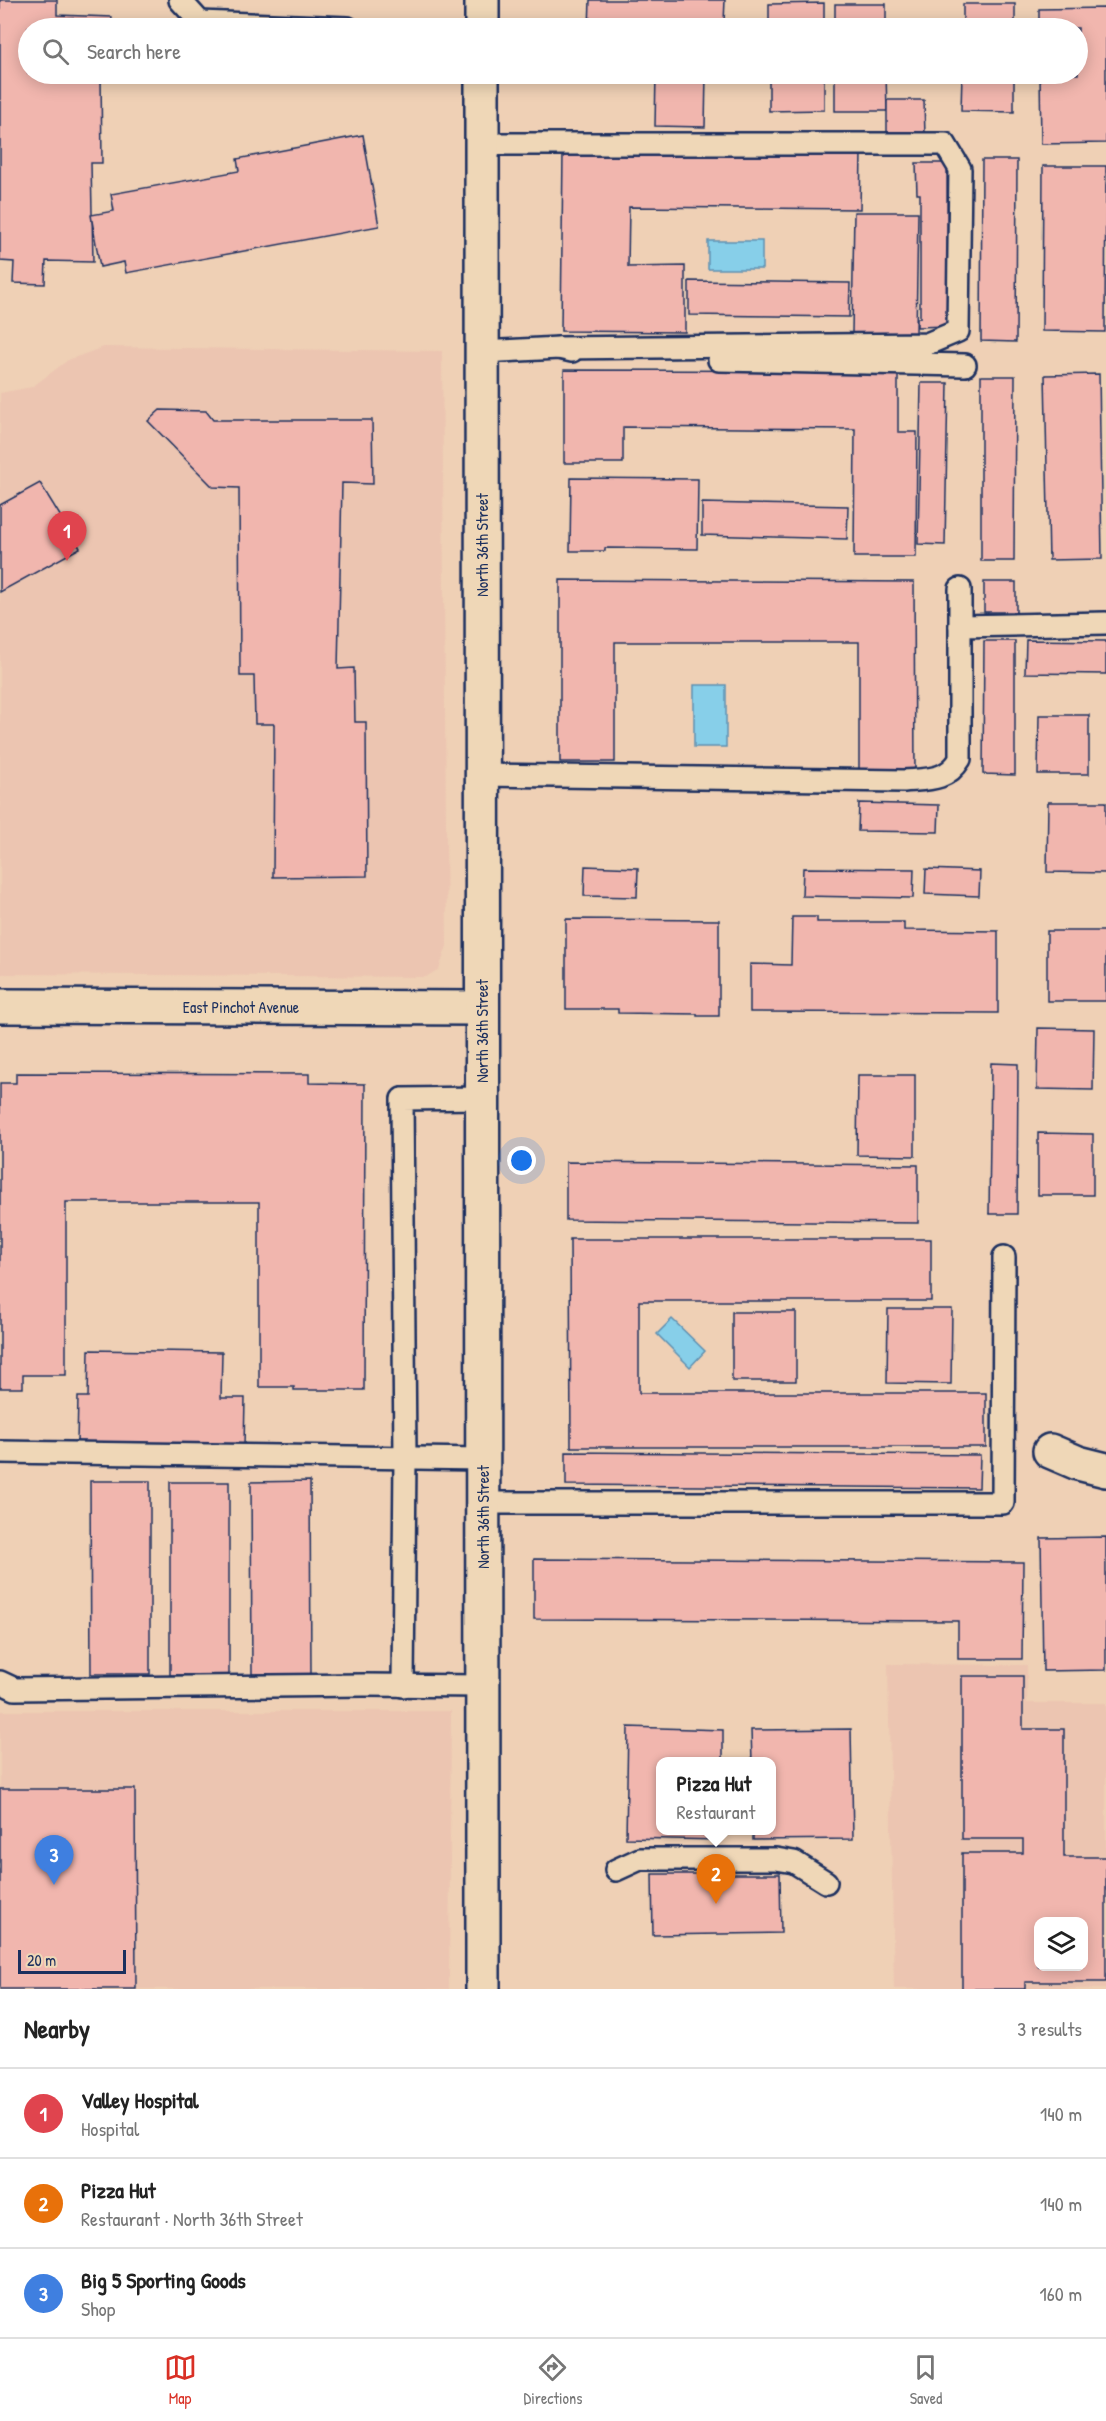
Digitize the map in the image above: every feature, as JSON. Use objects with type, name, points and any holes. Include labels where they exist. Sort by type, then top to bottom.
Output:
[{"type":"main road","points":[[482,0],[482,18]]},
{"type":"main road","name":"North 36th Street","points":[[482,84],[483,1989]]},
{"type":"main road","name":"East Pinchot Avenue","points":[[0,1005],[482,1008]]},
{"type":"main road","points":[[1050,1451],[1078,1463],[1106,1470]]},
{"type":"lane","points":[[180,0],[196,18]]},
{"type":"lane","points":[[481,352],[559,348],[927,344],[958,332],[960,170],[945,144],[482,144]]},
{"type":"lane","points":[[559,348],[605,358],[965,365]]},
{"type":"lane","points":[[482,775],[904,781],[936,778],[953,771],[960,759],[960,589]]},
{"type":"lane","points":[[960,626],[1106,623]]},
{"type":"lane","points":[[404,1686],[402,1099],[482,1098]]},
{"type":"lane","points":[[483,1503],[1003,1503],[1004,1257]]},
{"type":"lane","points":[[0,1452],[482,1459]]},
{"type":"lane","points":[[0,1682],[15,1689],[483,1686]]},
{"type":"lane","points":[[616,1870],[640,1859],[776,1859],[794,1862],[826,1882]]},
{"type":"shaded area","points":[[104,347],[442,351],[447,946],[439,969],[426,977],[0,974],[0,393],[32,387],[68,360]]},
{"type":"shaded area","points":[[888,1664],[1027,1665],[1027,1703],[1106,1703],[1106,1989],[894,1989]]},
{"type":"shaded area","points":[[0,1711],[451,1711],[449,1989],[0,1989]]},
{"type":"water","points":[[708,241],[762,241],[762,269],[708,269]]},
{"type":"water","points":[[694,685],[726,685],[726,747],[694,747]]},
{"type":"water","points":[[672,1319],[705,1351],[690,1367],[657,1334]]},
{"type":"building","points":[[0,0],[57,0],[57,15],[112,17],[18,18],[18,84],[101,84],[102,163],[91,163],[93,262],[46,261],[45,284],[13,283],[14,262],[0,261]]},
{"type":"building","points":[[590,0],[725,0],[724,18],[589,18]]},
{"type":"building","points":[[824,3],[824,18],[769,18],[769,4]]},
{"type":"building","points":[[835,4],[886,4],[886,18],[835,18]]},
{"type":"building","points":[[963,4],[1015,4],[1015,18],[963,18]]},
{"type":"building","points":[[1106,8],[1106,143],[1041,144],[1040,84],[1088,84],[1088,18],[1039,18],[1039,9]]},
{"type":"building","points":[[656,84],[706,84],[705,127],[655,126]]},
{"type":"building","points":[[769,84],[824,84],[824,110],[769,111]]},
{"type":"building","points":[[835,84],[886,84],[887,111],[835,111]]},
{"type":"building","points":[[962,84],[1014,84],[1014,112],[961,111]]},
{"type":"building","points":[[887,100],[924,100],[925,136],[887,137]]},
{"type":"building","points":[[363,135],[379,226],[126,273],[124,262],[100,267],[91,215],[114,211],[111,194],[239,171],[237,159]]},
{"type":"building","points":[[563,151],[861,153],[860,209],[629,207],[628,267],[685,266],[685,332],[561,331]]},
{"type":"building","points":[[982,160],[1017,160],[1016,342],[981,341]]},
{"type":"building","points":[[916,163],[947,163],[948,326],[917,327],[917,318],[920,318],[920,194],[917,194]]},
{"type":"building","points":[[1043,166],[1106,166],[1105,332],[1042,331]]},
{"type":"building","points":[[854,212],[918,212],[916,334],[852,333]]},
{"type":"building","points":[[689,281],[850,283],[849,317],[689,315]]},
{"type":"building","points":[[564,370],[898,371],[898,432],[917,432],[916,557],[854,557],[855,429],[623,427],[623,463],[564,463]]},
{"type":"building","points":[[1099,374],[1102,559],[1049,560],[1045,375]]},
{"type":"building","points":[[981,376],[1015,376],[1014,561],[981,561]]},
{"type":"building","points":[[921,383],[948,383],[945,545],[918,544]]},
{"type":"building","points":[[160,410],[206,411],[213,420],[372,420],[373,484],[342,483],[338,669],[354,668],[355,722],[366,722],[367,876],[273,877],[274,724],[255,724],[254,676],[240,676],[239,488],[213,487],[148,421]]},
{"type":"building","points":[[571,478],[698,479],[697,549],[605,548],[605,551],[570,551]]},
{"type":"building","points":[[40,483],[80,548],[0,592],[0,505]]},
{"type":"building","points":[[702,503],[848,506],[847,539],[702,535]]},
{"type":"building","points":[[560,580],[914,582],[915,774],[859,773],[859,642],[615,642],[615,762],[560,762]]},
{"type":"building","points":[[984,582],[1016,582],[1016,612],[984,612]]},
{"type":"building","points":[[1026,640],[1106,641],[1106,674],[1025,673]]},
{"type":"building","points":[[984,641],[1015,641],[1015,775],[983,774]]},
{"type":"building","points":[[1039,715],[1089,715],[1089,774],[1038,774]]},
{"type":"building","points":[[1048,802],[1106,802],[1106,873],[1047,872]]},
{"type":"building","points":[[859,803],[939,805],[938,832],[858,831]]},
{"type":"building","points":[[585,866],[638,868],[637,897],[584,896]]},
{"type":"building","points":[[803,868],[914,869],[913,898],[802,896]]},
{"type":"building","points":[[926,869],[980,871],[979,896],[925,894]]},
{"type":"building","points":[[792,917],[817,917],[817,922],[904,922],[904,930],[998,931],[998,1013],[750,1012],[750,964],[791,965]]},
{"type":"building","points":[[566,919],[719,920],[719,1016],[618,1013],[618,1009],[566,1009]]},
{"type":"building","points":[[1047,931],[1106,931],[1106,1001],[1047,1001]]},
{"type":"building","points":[[1038,1028],[1094,1029],[1093,1090],[1037,1089]]},
{"type":"building","points":[[991,1063],[1018,1064],[1017,1214],[989,1214]]},
{"type":"building","points":[[16,1073],[309,1074],[309,1083],[365,1084],[364,1390],[294,1390],[294,1387],[259,1387],[259,1202],[66,1202],[66,1375],[23,1375],[23,1388],[0,1388],[0,1083],[16,1083]]},
{"type":"building","points":[[858,1075],[915,1075],[915,1156],[857,1155]]},
{"type":"building","points":[[1038,1133],[1093,1134],[1093,1195],[1038,1195]]},
{"type":"building","points":[[566,1162],[918,1165],[918,1223],[566,1220]]},
{"type":"building","points":[[570,1239],[931,1239],[931,1301],[639,1301],[639,1393],[986,1393],[986,1447],[571,1447]]},
{"type":"building","points":[[888,1309],[952,1309],[951,1384],[887,1383]]},
{"type":"building","points":[[732,1312],[796,1312],[796,1381],[732,1381]]},
{"type":"building","points":[[89,1350],[222,1352],[221,1398],[245,1398],[244,1447],[77,1444],[78,1397],[88,1397]]},
{"type":"building","points":[[566,1452],[980,1455],[979,1488],[566,1485]]},
{"type":"building","points":[[90,1481],[150,1481],[150,1674],[91,1674]]},
{"type":"building","points":[[310,1481],[311,1674],[252,1674],[251,1482]]},
{"type":"building","points":[[170,1482],[229,1482],[229,1675],[170,1675]]},
{"type":"building","points":[[1106,1537],[1106,1670],[1043,1671],[1041,1538]]},
{"type":"building","points":[[534,1559],[1023,1562],[1022,1659],[958,1659],[958,1621],[534,1619]]},
{"type":"building","points":[[962,1676],[1023,1676],[1023,1729],[1064,1729],[1064,1857],[1106,1857],[1106,1982],[1025,1982],[1025,1989],[962,1989],[962,1853],[1023,1853],[1023,1839],[962,1839]]},
{"type":"building","points":[[628,1727],[723,1730],[723,1757],[656,1757],[656,1835],[720,1835],[720,1840],[626,1838]]},
{"type":"building","points":[[851,1729],[853,1839],[753,1840],[753,1835],[776,1835],[776,1757],[752,1757],[751,1730]]},
{"type":"building","points":[[0,1789],[135,1789],[136,1989],[0,1989]]},
{"type":"building","points":[[652,1874],[780,1874],[781,1933],[653,1935]]},
{"type":"place","name":"Valley Hospital","points":[[67,561]]},
{"type":"place","name":"Big 5 Sporting Goods","points":[[54,1885]]},
{"type":"place","name":"Pizza Hut","points":[[716,1904]]}]
